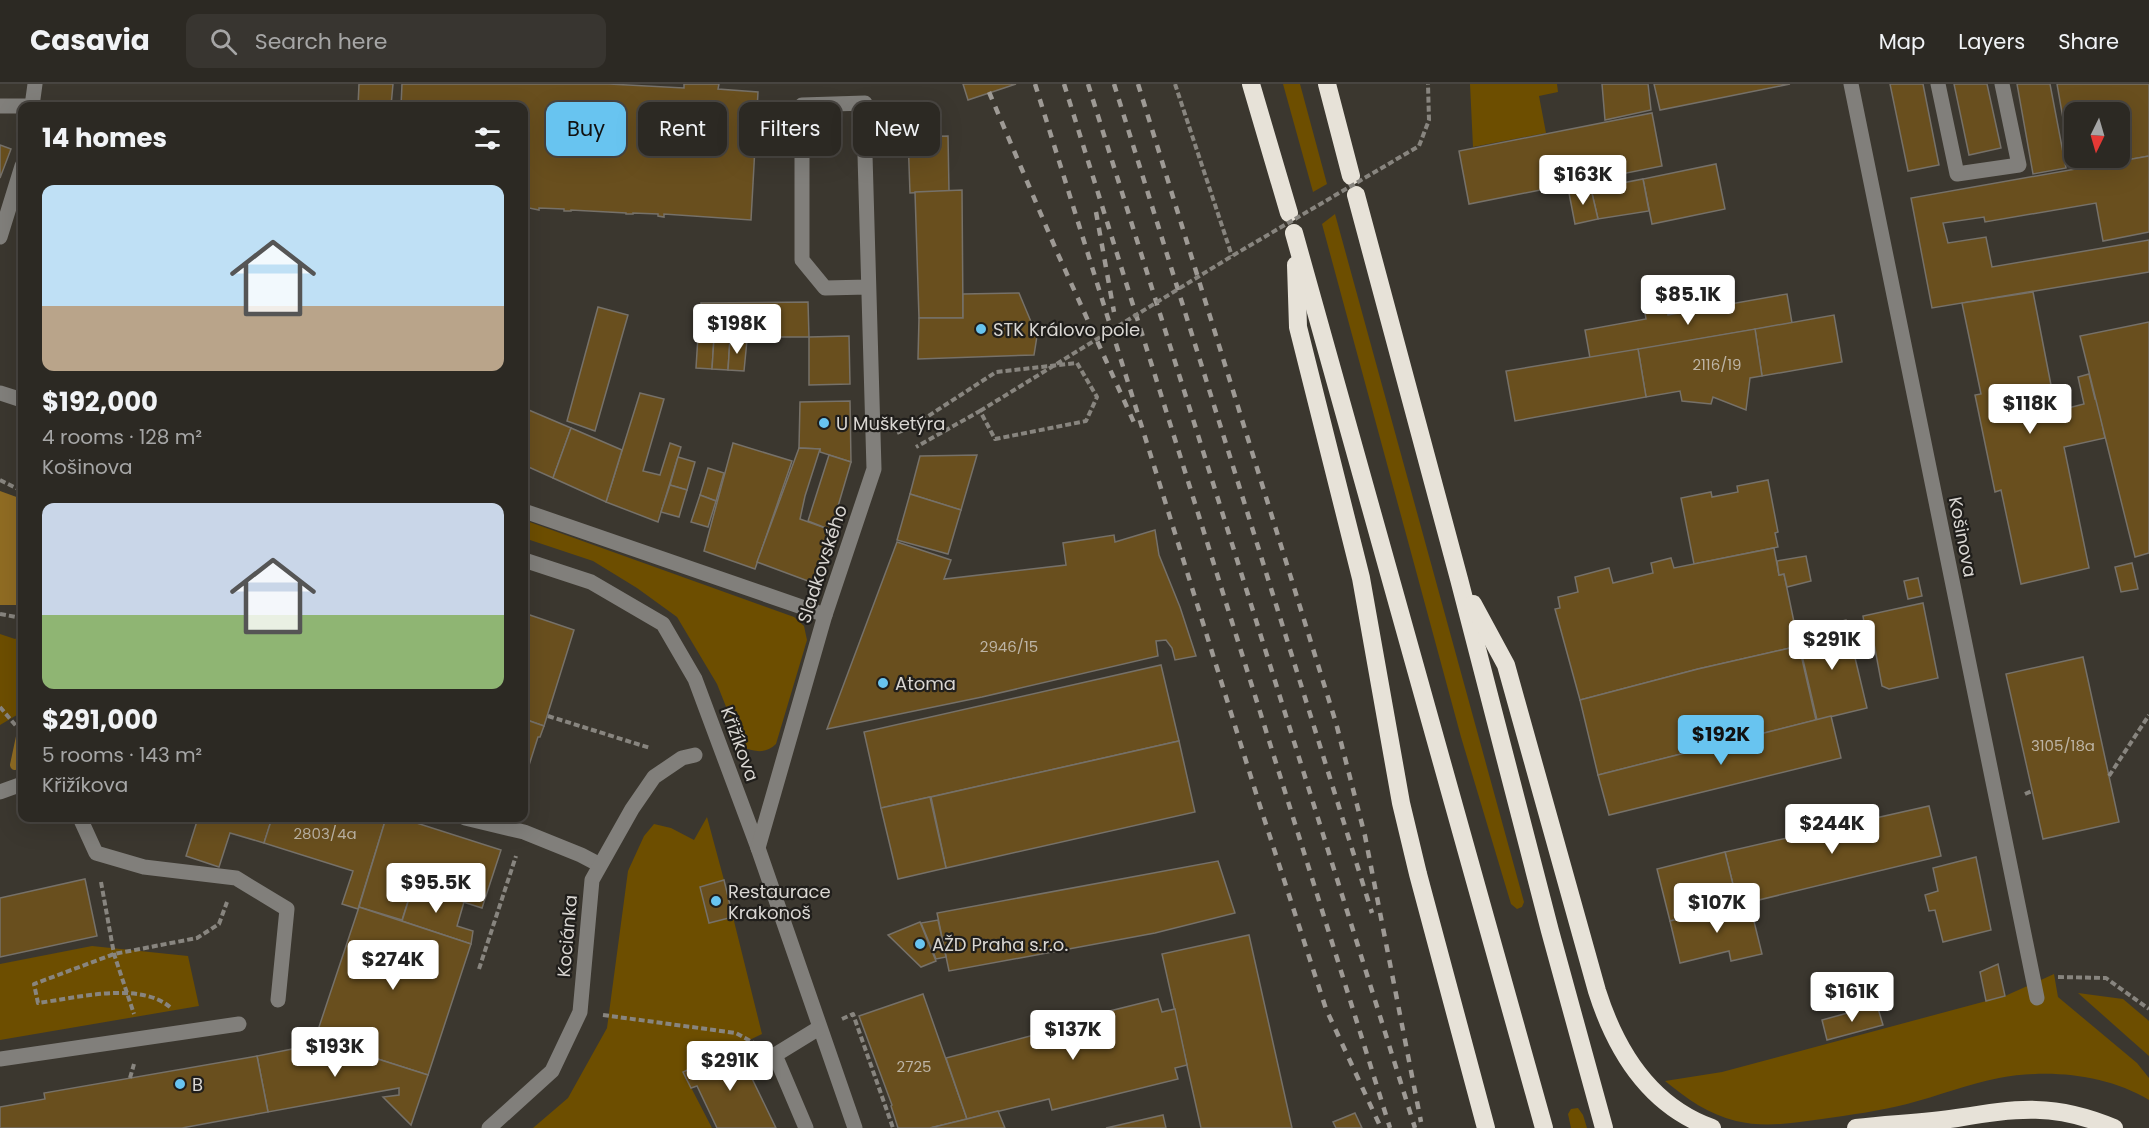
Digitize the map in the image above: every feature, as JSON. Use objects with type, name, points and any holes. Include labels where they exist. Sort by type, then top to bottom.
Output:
[{"type":"highway","points":[[1251,84],[1289,213]]},
{"type":"highway","points":[[1327,84],[1351,176],[1336,84]]},
{"type":"highway","points":[[1356,195],[1604,1128]]},
{"type":"highway","points":[[1486,1128],[1401,803],[1359,568],[1298,327],[1294,233],[1544,1128]]},
{"type":"highway","points":[[1459,579],[1506,665],[1597,991],[1608,1023],[1623,1054],[1653,1092],[1690,1119],[1712,1128]]},
{"type":"highway","points":[[1856,1128],[1956,1118],[2014,1109],[2069,1112],[2114,1128]]},
{"type":"highway","points":[[1940,1128],[1956,1118]]},
{"type":"street","points":[[33,102],[35,84]]},
{"type":"street","name":"Košinova","points":[[1851,84],[2037,998]]},
{"type":"street","points":[[1938,84],[1957,174],[2019,165],[2002,84]]},
{"type":"street","name":"Sladkovského","points":[[758,848],[825,615],[874,469],[865,155],[866,103],[802,105],[802,260],[825,288],[868,286]]},
{"type":"street","points":[[0,106],[18,106]]},
{"type":"street","points":[[0,237],[18,179]]},
{"type":"street","points":[[0,393],[18,399]]},
{"type":"street","points":[[528,512],[825,615]]},
{"type":"street","name":"Křižíkova","points":[[528,561],[591,582],[663,624],[695,679],[758,848],[855,1128]]},
{"type":"street","name":"Kociánka","points":[[489,1128],[552,1071],[580,1012],[592,879],[632,809],[654,777],[682,758],[695,755]]},
{"type":"street","points":[[0,792],[18,785]]},
{"type":"street","points":[[82,822],[96,853],[144,867],[236,878],[287,909],[278,1000]]},
{"type":"street","points":[[482,822],[524,832],[600,865]]},
{"type":"street","points":[[0,1059],[239,1024]]},
{"type":"street","points":[[806,1128],[775,1055],[819,1028]]},
{"type":"path","points":[[1175,84],[1232,256]]},
{"type":"path","points":[[916,447],[980,411],[1232,256],[1419,146],[1429,120],[1428,84]]},
{"type":"path","points":[[920,422],[996,372],[1077,363],[1097,397],[1086,421],[994,439],[980,411]]},
{"type":"path","points":[[0,480],[18,489]]},
{"type":"path","points":[[0,614],[18,617]]},
{"type":"path","points":[[0,707],[18,728]]},
{"type":"path","points":[[2109,776],[2149,715]]},
{"type":"path","points":[[548,716],[647,748]]},
{"type":"path","points":[[2025,794],[2032,791]]},
{"type":"path","points":[[479,969],[524,832]]},
{"type":"path","points":[[96,853],[114,954],[128,992],[140,1039]]},
{"type":"path","points":[[185,1032],[181,1017],[162,1000],[128,992],[38,1003],[34,984],[114,954],[197,938],[219,924],[236,878]]},
{"type":"path","points":[[2032,975],[2106,978],[2149,1009]]},
{"type":"path","points":[[580,1012],[736,1033],[775,1055]]},
{"type":"path","points":[[853,1014],[894,1128]]},
{"type":"shaded area","points":[[1283,84],[1300,84],[1327,184],[1313,192]]},
{"type":"shaded area","points":[[1470,84],[1557,84],[1558,92],[1539,96],[1546,133],[1473,147]]},
{"type":"shaded area","points":[[1335,214],[1524,902],[1522,907],[1517,909],[1511,904],[1461,737],[1322,224]]},
{"type":"shaded area","points":[[0,491],[18,498],[18,605],[0,605]]},
{"type":"shaded area","points":[[528,521],[794,617],[804,626],[807,640],[776,744],[760,751],[742,747],[717,684],[677,617],[637,588],[593,561],[528,539]]},
{"type":"shaded area","points":[[0,634],[15,639],[18,637],[18,714],[0,725]]},
{"type":"shaded area","points":[[707,817],[724,880],[700,887],[709,923],[733,917],[762,1034],[683,1072],[712,1128],[533,1128],[568,1098],[607,1028],[628,871],[644,836],[654,824],[671,828],[694,840]]},
{"type":"shaded area","points":[[92,946],[188,956],[199,1006],[0,1040],[0,964]]},
{"type":"shaded area","points":[[2054,974],[2058,997],[2137,1063],[2149,1078],[2149,1100],[2114,1084],[2095,1079],[2057,1074],[2018,1075],[1875,1111],[1790,1123],[1758,1124],[1736,1121],[1707,1110],[1665,1081],[1722,1072],[2005,996]]},
{"type":"shaded area","points":[[2078,993],[2123,999],[2149,1021],[2149,1056]]},
{"type":"shaded area","points":[[1578,1108],[1587,1128],[1571,1128],[1568,1114],[1571,1109]]},
{"type":"building","points":[[359,84],[393,84],[391,102],[358,102]]},
{"type":"building","points":[[402,84],[609,84],[684,88],[684,84],[719,84],[718,89],[758,92],[757,102],[739,102],[739,156],[754,156],[751,220],[528,208],[528,102],[401,102]]},
{"type":"building","points":[[963,84],[1016,84],[968,100]]},
{"type":"building","points":[[1602,84],[1648,84],[1651,110],[1605,120]]},
{"type":"building","points":[[1654,84],[1790,84],[1660,110]]},
{"type":"building","points":[[1890,84],[1923,84],[1939,165],[1908,171]]},
{"type":"building","points":[[1954,84],[1987,84],[2001,148],[1969,155]]},
{"type":"building","points":[[2017,84],[2050,84],[2064,168],[2066,168],[2033,174]]},
{"type":"building","points":[[2057,84],[2149,84],[2149,156],[2130,159],[2130,102],[2064,102],[2064,124]]},
{"type":"building","points":[[1652,113],[1662,166],[1469,204],[1459,151]]},
{"type":"building","points":[[940,136],[948,136],[949,191],[910,193],[909,156],[940,156]]},
{"type":"building","points":[[0,145],[11,149],[0,178]]},
{"type":"building","points":[[2149,156],[2149,232],[2103,241],[2096,203],[1985,222],[1984,217],[1943,223],[1948,243],[1986,237],[1992,267],[2149,240],[2149,272],[1932,308],[1911,198],[2081,168],[2130,168],[2130,159]]},
{"type":"building","points":[[1716,164],[1725,209],[1652,224],[1643,179]]},
{"type":"building","points":[[1643,179],[1649,211],[1598,219],[1591,189]]},
{"type":"building","points":[[1591,189],[1598,219],[1575,224],[1569,193]]},
{"type":"building","points":[[962,190],[963,318],[919,318],[915,192]]},
{"type":"building","points":[[2033,292],[2056,411],[2084,404],[2078,377],[2089,374],[2095,399],[2097,398],[2105,438],[2064,447],[2089,568],[2021,584],[2001,490],[1995,492],[1975,395],[1981,394],[1962,303]]},
{"type":"building","points":[[1019,293],[1037,336],[1034,355],[918,359],[919,318],[963,318],[963,294]]},
{"type":"building","points":[[1787,294],[1792,323],[1590,358],[1585,330],[1646,319],[1645,313],[1667,310],[1668,315]]},
{"type":"building","points":[[808,302],[809,337],[701,337],[701,303]]},
{"type":"building","points":[[598,307],[628,315],[595,431],[567,421]]},
{"type":"building","points":[[1834,315],[1842,362],[1762,376],[1755,329]]},
{"type":"building","points":[[2149,322],[2149,553],[2135,557],[2080,336]]},
{"type":"building","points":[[1755,329],[1762,376],[1750,378],[1746,410],[1713,397],[1711,404],[1682,401],[1680,391],[1646,397],[1638,349]]},
{"type":"building","points":[[698,336],[714,338],[712,369],[696,368]]},
{"type":"building","points":[[849,336],[850,384],[809,385],[809,337]]},
{"type":"building","points":[[714,338],[730,339],[728,370],[712,369]]},
{"type":"building","points":[[730,339],[747,340],[744,371],[728,370]]},
{"type":"building","points":[[1638,349],[1646,397],[1515,421],[1506,371]]},
{"type":"building","points":[[640,393],[664,399],[643,471],[660,475],[670,443],[681,447],[658,522],[606,502]]},
{"type":"building","points":[[850,401],[851,462],[820,452],[820,449],[799,448],[800,402]]},
{"type":"building","points":[[528,410],[571,428],[553,478],[528,467]]},
{"type":"building","points":[[571,428],[622,450],[606,502],[553,478]]},
{"type":"building","points":[[733,443],[792,461],[755,569],[704,551]]},
{"type":"building","points":[[799,448],[820,449],[800,519],[831,530],[816,584],[757,562]]},
{"type":"building","points":[[829,455],[851,462],[831,530],[808,521]]},
{"type":"building","points":[[977,455],[961,510],[910,494],[920,456]]},
{"type":"building","points":[[678,457],[695,462],[687,490],[670,485]]},
{"type":"building","points":[[708,468],[724,473],[716,501],[700,495]]},
{"type":"building","points":[[1768,480],[1778,532],[1775,533],[1778,547],[1694,564],[1681,498],[1711,492],[1712,497],[1738,492],[1737,486]]},
{"type":"building","points":[[670,485],[687,490],[679,517],[661,512]]},
{"type":"building","points":[[910,494],[961,510],[948,554],[897,540]]},
{"type":"building","points":[[700,495],[716,501],[708,527],[691,522]]},
{"type":"building","points":[[1155,530],[1159,555],[1180,607],[1196,656],[1175,660],[1172,648],[1166,640],[1156,641],[1158,656],[982,697],[827,729],[897,542],[951,560],[944,579],[1066,565],[1063,543],[1114,535],[1115,542]]},
{"type":"building","points":[[1774,548],[1779,575],[1784,574],[1799,646],[1698,669],[1580,700],[1555,609],[1560,608],[1558,597],[1578,592],[1575,577],[1609,568],[1613,583],[1653,573],[1651,563],[1671,558],[1674,568]]},
{"type":"building","points":[[1806,556],[1811,581],[1787,587],[1784,574],[1779,575],[1777,561]]},
{"type":"building","points":[[2132,563],[2138,589],[2121,592],[2115,567]]},
{"type":"building","points":[[1918,578],[1922,596],[1908,599],[1904,581]]},
{"type":"building","points":[[1923,603],[1938,678],[1889,689],[1882,686],[1872,633],[1866,634],[1863,616]]},
{"type":"building","points":[[528,614],[574,630],[544,726],[528,720]]},
{"type":"building","points":[[1846,620],[1867,708],[1817,720],[1797,634]]},
{"type":"building","points":[[1799,646],[1816,720],[1598,775],[1580,700],[1698,669]]},
{"type":"building","points":[[2083,657],[2119,822],[2043,839],[2006,674]]},
{"type":"building","points":[[1161,665],[1179,741],[881,808],[864,732]]},
{"type":"building","points":[[1831,716],[1841,758],[1609,815],[1598,775]]},
{"type":"building","points":[[528,720],[544,726],[528,768]]},
{"type":"building","points":[[1179,741],[1195,812],[946,868],[931,797]]},
{"type":"building","points":[[930,797],[946,868],[898,879],[881,808]]},
{"type":"building","points":[[1929,806],[1941,856],[1738,905],[1725,852]]},
{"type":"building","points":[[197,822],[271,822],[264,843],[230,833],[219,867],[186,856]]},
{"type":"building","points":[[271,822],[385,822],[358,909],[342,904],[353,871],[264,843]]},
{"type":"building","points":[[385,822],[414,822],[501,850],[482,908],[413,886],[402,920],[359,907]]},
{"type":"building","points":[[1725,852],[1738,905],[1670,921],[1657,869]]},
{"type":"building","points":[[1976,857],[1991,930],[1943,942],[1935,910],[1929,911],[1925,895],[1938,891],[1933,868]]},
{"type":"building","points":[[1218,861],[1235,913],[1155,933],[949,971],[937,913]]},
{"type":"building","points":[[85,879],[97,936],[0,957],[0,898]]},
{"type":"building","points":[[724,880],[733,917],[709,923],[700,887]]},
{"type":"building","points":[[413,886],[464,902],[457,926],[473,931],[471,944],[402,921]]},
{"type":"building","points":[[1749,901],[1762,954],[1731,961],[1729,951],[1680,963],[1670,921]]},
{"type":"building","points":[[359,907],[471,944],[428,1075],[315,1039]]},
{"type":"building","points":[[938,920],[946,957],[936,959],[921,923]]},
{"type":"building","points":[[920,922],[936,961],[921,967],[888,935]]},
{"type":"building","points":[[1249,935],[1292,1128],[1201,1128],[1162,954]]},
{"type":"building","points":[[1998,964],[2005,996],[1986,1001],[1980,972]]},
{"type":"building","points":[[923,994],[967,1119],[930,1128],[898,1128],[892,1105],[859,1016]]},
{"type":"building","points":[[1158,999],[1162,1012],[1175,1009],[1187,1065],[1175,1068],[1178,1079],[1052,1110],[1049,1099],[967,1119],[946,1058],[1034,1035],[1033,1030]]},
{"type":"building","points":[[1877,1005],[1883,1025],[1827,1040],[1822,1020]]},
{"type":"building","points":[[315,1039],[428,1075],[411,1125],[383,1097],[399,1095],[399,1088],[268,1112],[257,1056],[312,1045]]},
{"type":"building","points":[[737,1046],[776,1128],[717,1128],[697,1086],[691,1088],[683,1072]]},
{"type":"building","name":"B","points":[[257,1056],[268,1112],[182,1128],[0,1128],[0,1107],[45,1099],[44,1093]]},
{"type":"building","points":[[998,1111],[1005,1128],[930,1128],[967,1119]]},
{"type":"building","points":[[1355,1113],[1362,1128],[1336,1128],[1333,1122]]},
{"type":"building","points":[[1163,1115],[1166,1128],[1106,1128]]},
{"type":"waterway","points":[[15,765],[18,751]]},
{"type":"railway","points":[[1035,84],[1260,806],[1326,1009],[1381,1128]]},
{"type":"railway","points":[[1064,84],[1390,1128]]},
{"type":"railway","points":[[1088,84],[1415,1128]]},
{"type":"railway","points":[[1114,84],[1372,913]]},
{"type":"railway","points":[[1138,84],[1336,723],[1365,836],[1421,1122]]},
{"type":"railway","points":[[989,92],[1057,252],[1136,427]]},
{"type":"railway","points":[[1096,212],[1114,312]]},
{"type":"place","name":"STK Královo pole","points":[[981,329]]},
{"type":"place","name":"U Mušketýra","points":[[824,423]]},
{"type":"place","name":"Atoma","points":[[883,683]]},
{"type":"place","name":"Restaurace Krakonoš","points":[[716,901]]},
{"type":"place","name":"AŽD Praha s.r.o.","points":[[920,944]]},
{"type":"place","name":"B","points":[[180,1084]]}]
